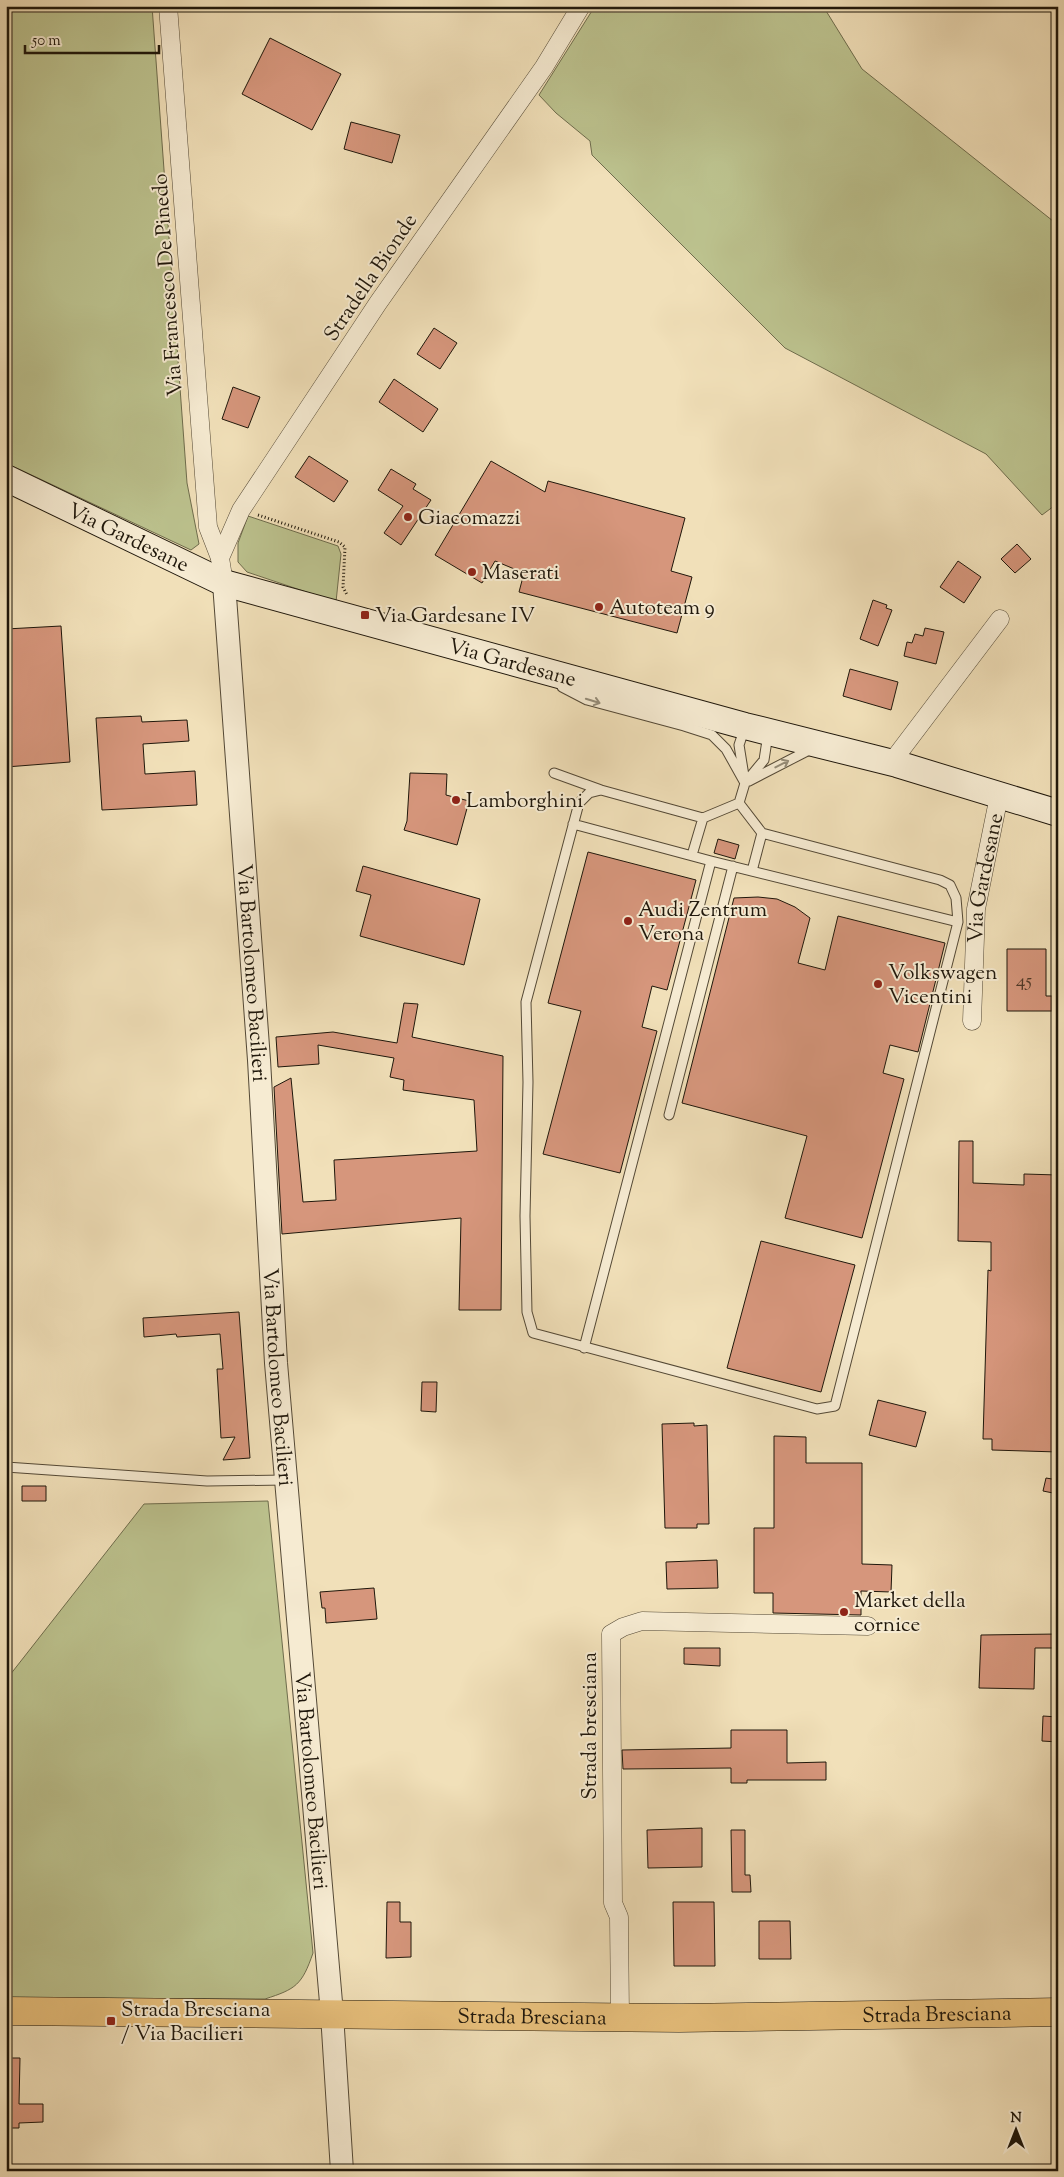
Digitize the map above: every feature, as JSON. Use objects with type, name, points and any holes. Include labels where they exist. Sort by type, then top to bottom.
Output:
[{"type":"main road","name":"Via Gardesane","points":[[6,478],[224,583],[757,729],[891,763],[1058,814]]},
{"type":"main road","name":"Strada Bresciana","points":[[6,2011],[620,2017],[1058,2012]]},
{"type":"street","name":"Via Francesco De Pinedo","points":[[168,6],[208,526],[220,558]]},
{"type":"street","name":"Stradella Bionde","points":[[220,558],[241,510],[378,303],[544,66],[581,6]]},
{"type":"street","points":[[220,558],[224,583]]},
{"type":"street","name":"Via Bartolomeo Bacilieri","points":[[224,583],[259,1060],[275,1353],[332,2014],[342,2171]]},
{"type":"street","points":[[891,763],[1000,619]]},
{"type":"street","name":"Via Gardesane","points":[[972,1021],[976,909],[999,796]]},
{"type":"street","name":"Strada bresciana","points":[[620,2017],[619,1917],[613,1903],[611,1634],[623,1626],[642,1621],[868,1626]]},
{"type":"lane","points":[[518,664],[587,700],[712,735],[726,749],[745,783]]},
{"type":"lane","points":[[554,773],[600,790],[703,818],[738,803],[745,783],[764,760],[757,729],[739,745],[745,783]]},
{"type":"lane","points":[[745,783],[819,745]]},
{"type":"lane","points":[[600,790],[589,793],[579,803],[526,1002],[528,1082],[525,1216],[527,1312],[532,1333],[817,1409],[835,1406],[958,922],[956,898],[950,885],[940,880],[762,834],[738,803]]},
{"type":"lane","points":[[692,856],[703,818]]},
{"type":"lane","points":[[573,824],[711,861],[958,922]]},
{"type":"lane","points":[[752,871],[762,834]]},
{"type":"lane","points":[[584,1348],[711,861]]},
{"type":"lane","points":[[669,1115],[733,866]]},
{"type":"lane","points":[[6,1467],[207,1481],[286,1480]]},
{"type":"path","points":[[241,510],[339,542],[344,547],[345,553],[343,586],[346,595],[351,599]]},
{"type":"green space","points":[[6,6],[152,6],[187,483],[199,544],[191,550],[6,463]]},
{"type":"green space","points":[[595,6],[823,6],[862,69],[1058,225],[1058,503],[1042,515],[986,454],[785,348],[592,155],[590,141],[556,113],[539,95]]},
{"type":"green space","points":[[248,516],[338,546],[341,554],[336,602],[247,572],[238,562],[238,543]]},
{"type":"green space","points":[[268,1501],[313,1953],[305,1972],[301,1979],[291,1988],[265,1999],[6,1998],[6,1680],[144,1504]]},
{"type":"building","points":[[270,38],[341,74],[312,130],[242,94]]},
{"type":"building","points":[[351,122],[400,135],[392,163],[344,149]]},
{"type":"building","points":[[434,328],[457,343],[440,369],[417,354]]},
{"type":"building","points":[[394,379],[438,409],[423,432],[379,402]]},
{"type":"building","points":[[233,387],[260,397],[248,428],[222,419]]},
{"type":"building","points":[[309,456],[348,481],[334,502],[295,477]]},
{"type":"building","points":[[491,461],[545,492],[548,481],[685,518],[671,571],[692,577],[677,633],[519,592],[524,573],[495,561],[482,583],[435,555]]},
{"type":"building","points":[[391,469],[416,484],[413,489],[431,500],[401,545],[384,533],[403,506],[378,490]]},
{"type":"building","points":[[1017,544],[1031,559],[1015,573],[1001,559]]},
{"type":"building","points":[[958,561],[981,577],[964,603],[940,587]]},
{"type":"building","points":[[873,600],[887,605],[886,608],[892,610],[878,646],[860,639]]},
{"type":"building","points":[[61,626],[70,762],[6,767],[6,629]]},
{"type":"building","points":[[925,628],[944,632],[936,664],[904,656],[907,642],[912,643],[915,634],[923,636]]},
{"type":"building","points":[[850,669],[898,682],[891,710],[843,696]]},
{"type":"building","points":[[141,716],[142,722],[187,720],[189,741],[143,744],[145,774],[195,771],[197,805],[102,810],[96,718]]},
{"type":"building","points":[[410,773],[447,774],[446,795],[469,801],[457,845],[404,830],[407,821]]},
{"type":"building","points":[[718,839],[739,845],[735,859],[714,853]]},
{"type":"building","points":[[588,852],[696,880],[667,990],[652,986],[642,1027],[657,1031],[620,1173],[543,1154],[581,1011],[548,1003]]},
{"type":"building","points":[[363,866],[480,899],[464,965],[360,936],[371,895],[356,891]]},
{"type":"building","points":[[758,897],[777,899],[795,907],[810,918],[798,963],[825,970],[838,916],[945,943],[918,1052],[890,1045],[883,1073],[904,1079],[862,1238],[785,1218],[807,1136],[682,1103],[734,898]]},
{"type":"building","points":[[1007,949],[1046,949],[1046,996],[1052,996],[1052,1011],[1007,1011]]},
{"type":"building","points":[[404,1003],[418,1004],[412,1037],[503,1056],[501,1310],[459,1310],[461,1218],[282,1234],[274,1087],[291,1078],[303,1202],[336,1200],[334,1160],[477,1151],[474,1100],[403,1090],[404,1080],[390,1077],[394,1058],[318,1045],[319,1064],[278,1067],[276,1037],[333,1032],[397,1043]]},
{"type":"building","points":[[959,1141],[973,1141],[973,1183],[1024,1185],[1024,1174],[1058,1175],[1058,1452],[992,1450],[992,1439],[983,1439],[988,1270],[991,1271],[991,1242],[958,1241]]},
{"type":"building","points":[[761,1241],[855,1265],[821,1392],[727,1368]]},
{"type":"building","points":[[239,1312],[250,1458],[223,1460],[235,1437],[221,1438],[217,1369],[223,1369],[220,1334],[177,1337],[176,1334],[144,1337],[143,1318]]},
{"type":"building","points":[[422,1382],[437,1382],[436,1412],[421,1411]]},
{"type":"building","points":[[878,1400],[926,1412],[916,1447],[869,1435]]},
{"type":"building","points":[[694,1423],[694,1426],[707,1425],[709,1524],[697,1524],[697,1528],[665,1528],[662,1424]]},
{"type":"building","points":[[774,1436],[806,1437],[806,1463],[862,1463],[862,1564],[892,1565],[891,1592],[861,1591],[861,1615],[773,1613],[773,1593],[754,1593],[754,1528],[774,1528]]},
{"type":"building","points":[[1046,1478],[1058,1480],[1058,1494],[1043,1491]]},
{"type":"building","points":[[22,1486],[46,1486],[46,1501],[22,1501]]},
{"type":"building","points":[[717,1560],[718,1588],[667,1589],[666,1562]]},
{"type":"building","points":[[374,1588],[377,1619],[326,1623],[325,1608],[322,1608],[320,1592]]},
{"type":"building","points":[[1058,1634],[1058,1648],[1035,1648],[1034,1689],[979,1688],[981,1635]]},
{"type":"building","points":[[684,1648],[720,1648],[720,1666],[684,1664]]},
{"type":"building","points":[[1043,1716],[1058,1717],[1058,1742],[1042,1741]]},
{"type":"building","points":[[731,1730],[787,1730],[787,1763],[826,1762],[826,1780],[747,1780],[747,1783],[731,1783],[731,1768],[623,1769],[622,1750],[731,1748]]},
{"type":"building","points":[[702,1828],[702,1867],[648,1868],[647,1830]]},
{"type":"building","points":[[731,1830],[745,1830],[745,1875],[750,1875],[751,1892],[732,1892]]},
{"type":"building","points":[[387,1902],[400,1902],[400,1922],[411,1922],[411,1957],[386,1958]]},
{"type":"building","points":[[673,1902],[714,1902],[715,1966],[674,1966]]},
{"type":"building","points":[[759,1921],[790,1921],[791,1959],[759,1959]]},
{"type":"building","points":[[6,2058],[20,2058],[19,2104],[43,2104],[43,2122],[19,2123],[19,2128],[6,2128]]},
{"type":"place","name":"Giacomazzi","points":[[408,517]]},
{"type":"place","name":"Maserati","points":[[472,572]]},
{"type":"place","name":"Autoteam 9","points":[[599,607]]},
{"type":"place","name":"Via Gardesane IV","points":[[365,615]]},
{"type":"place","name":"Lamborghini","points":[[456,800]]},
{"type":"place","name":"Audi Zentrum Verona","points":[[628,921]]},
{"type":"place","name":"Volkswagen Vicentini","points":[[878,984]]},
{"type":"place","name":"Market della cornice","points":[[844,1612]]},
{"type":"place","name":"Strada Bresciana / Via Bacilieri","points":[[111,2021]]}]
